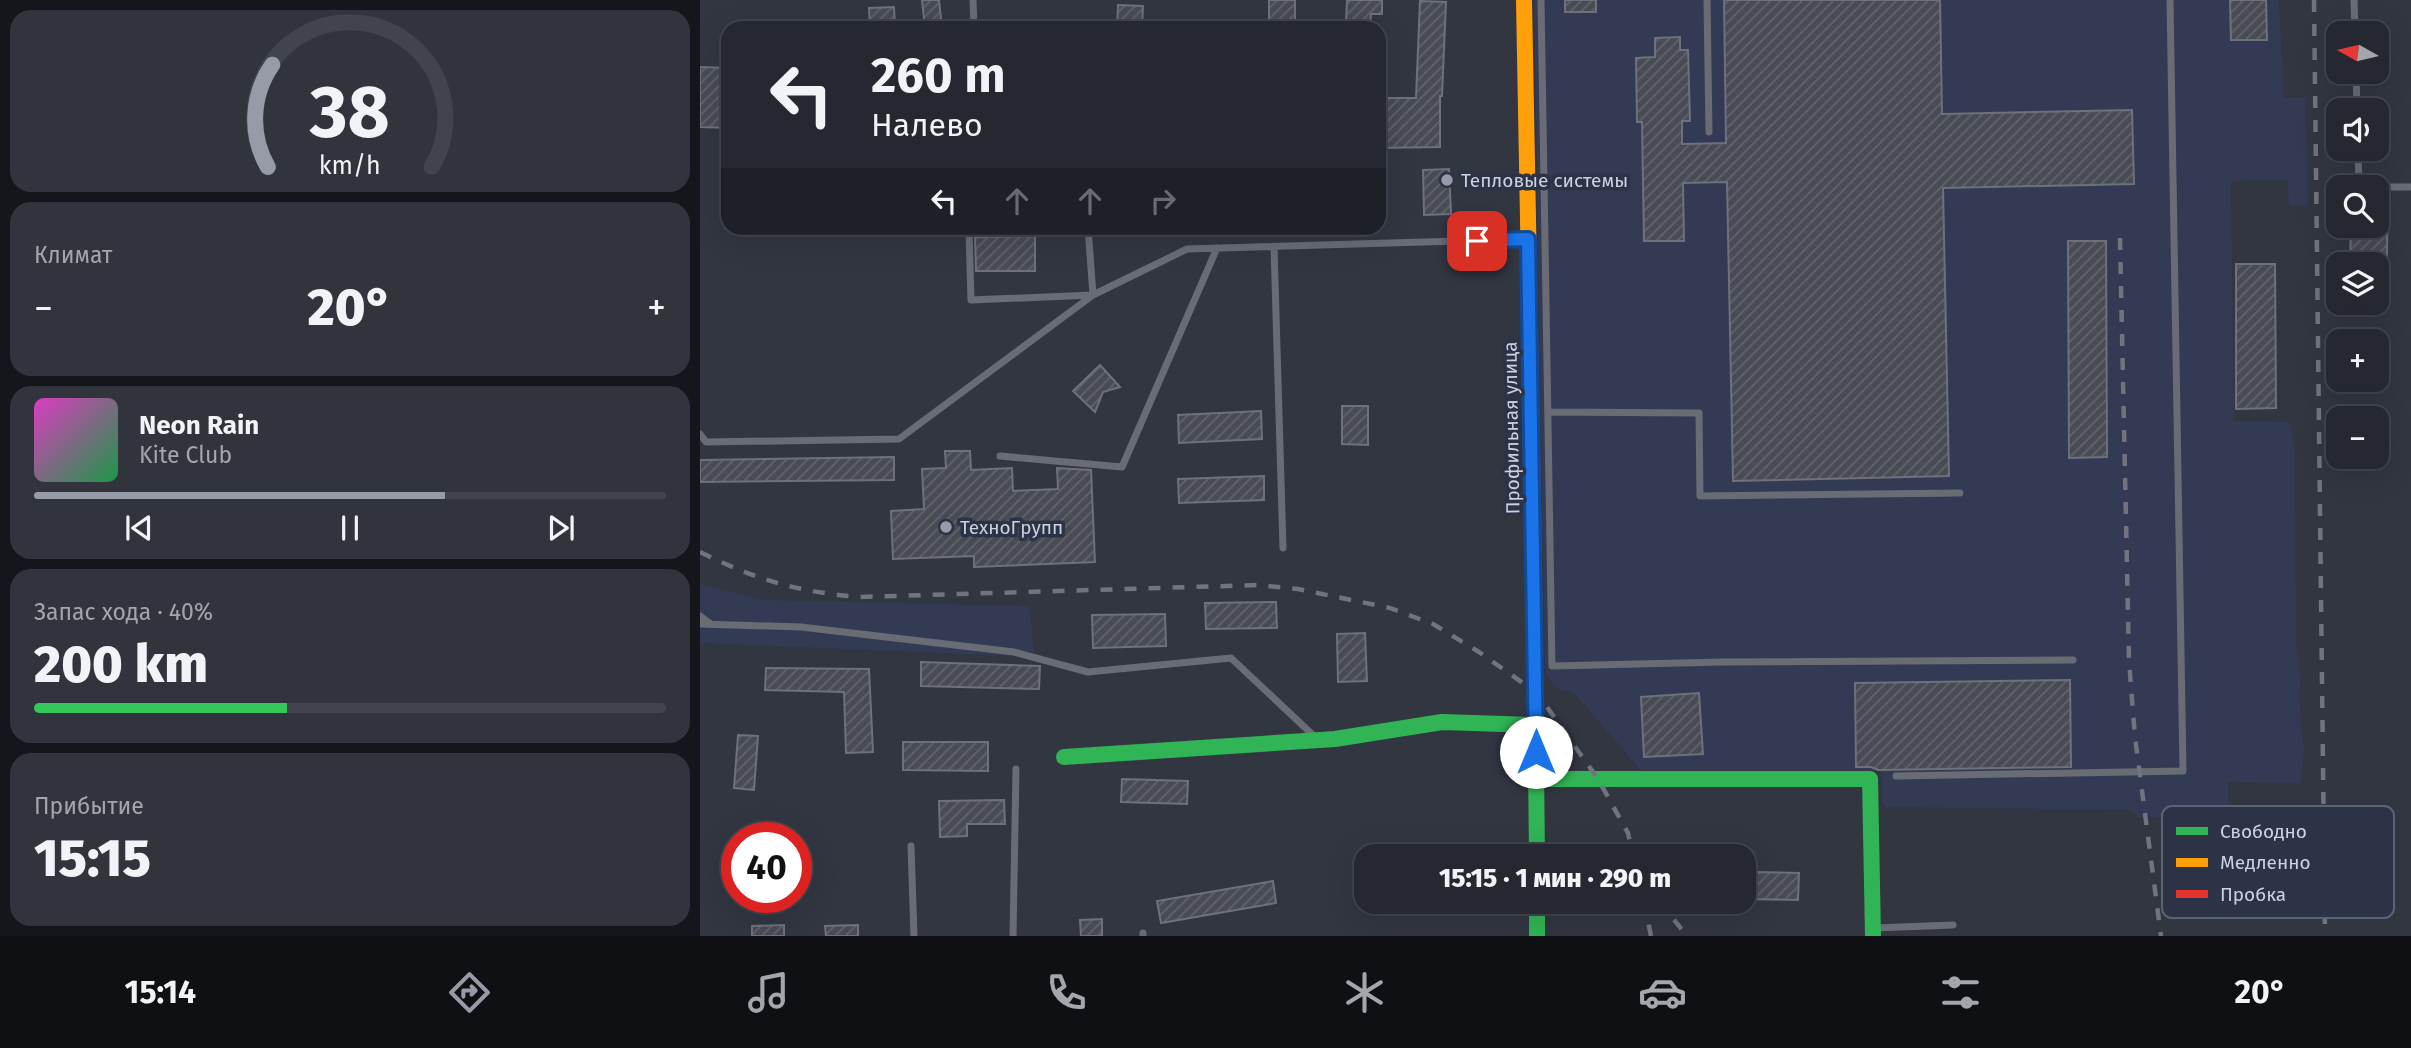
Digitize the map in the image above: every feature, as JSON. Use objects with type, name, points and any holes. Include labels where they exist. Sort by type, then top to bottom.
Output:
[{"type":"street","name":"Профильная улица","points":[[1524,0],[1536,844]]},
{"type":"street","points":[[1065,757],[1318,740],[1442,722],[1536,725]]},
{"type":"street","points":[[1536,779],[1870,779],[1873,932]]},
{"type":"street","points":[[1537,914],[1537,936]]},
{"type":"lane","points":[[973,0],[974,21]]},
{"type":"lane","points":[[1541,0],[1552,666],[2073,660]]},
{"type":"lane","points":[[1707,0],[1709,132]]},
{"type":"lane","points":[[1896,776],[2183,771],[2170,0]]},
{"type":"lane","points":[[2354,0],[2355,21]]},
{"type":"lane","points":[[2389,187],[2411,187]]},
{"type":"lane","points":[[969,235],[971,300],[1093,295]]},
{"type":"lane","points":[[1089,235],[1093,295]]},
{"type":"lane","points":[[700,434],[706,442],[899,439],[1093,295],[1187,249],[1528,239]]},
{"type":"lane","points":[[1275,247],[1283,548]]},
{"type":"lane","points":[[1000,456],[1122,467],[1217,248]]},
{"type":"lane","points":[[1548,412],[1699,413],[1700,496],[1960,493]]},
{"type":"lane","points":[[700,616],[712,624]]},
{"type":"lane","points":[[700,624],[801,627],[1014,652],[1088,672],[1231,658],[1318,740]]},
{"type":"lane","points":[[1013,936],[1016,769]]},
{"type":"lane","points":[[911,846],[914,936]]},
{"type":"lane","points":[[1873,932],[1953,925]]},
{"type":"shaded area","points":[[1534,0],[2279,0],[2284,98],[2305,98],[2308,205],[2289,205],[2287,180],[2231,181],[2234,421],[2289,422],[2295,449],[2296,646],[2301,679],[2299,697],[2304,750],[2301,783],[2228,782],[2228,806],[2162,806],[2162,818],[2138,817],[2130,810],[1886,807],[1882,802],[1882,770],[1641,770],[1573,692],[1561,690],[1550,681],[1545,672]]},
{"type":"shaded area","points":[[700,584],[764,600],[1030,606],[1034,657],[700,643]]},
{"type":"building","points":[[922,0],[939,0],[941,21],[924,21]]},
{"type":"building","points":[[1269,0],[1295,0],[1295,21],[1269,21]]},
{"type":"building","points":[[1347,0],[1382,0],[1382,14],[1371,14],[1370,21],[1346,21]]},
{"type":"building","points":[[1565,0],[1596,0],[1596,12],[1565,12]]},
{"type":"building","points":[[1724,0],[1940,0],[1942,114],[2132,110],[2134,184],[1943,188],[1949,476],[1733,481],[1727,182],[1683,183],[1684,241],[1644,241],[1642,122],[1637,122],[1636,58],[1655,57],[1655,38],[1680,37],[1680,50],[1688,50],[1690,121],[1682,121],[1682,144],[1726,143]]},
{"type":"building","points":[[2230,0],[2266,0],[2267,40],[2231,40]]},
{"type":"building","points":[[1420,1],[1446,2],[1440,96],[1440,147],[1386,148],[1386,98],[1416,98]]},
{"type":"building","points":[[1118,5],[1143,6],[1142,21],[1117,21]]},
{"type":"building","points":[[894,7],[895,21],[870,21],[869,8]]},
{"type":"building","points":[[700,67],[721,68],[721,128],[700,127]]},
{"type":"building","points":[[1449,169],[1451,214],[1424,215],[1423,170]]},
{"type":"building","points":[[1035,236],[1035,271],[976,271],[975,237]]},
{"type":"building","points":[[2351,238],[2387,238],[2387,252],[2350,252]]},
{"type":"building","points":[[2068,241],[2106,241],[2107,457],[2069,458]]},
{"type":"building","points":[[2236,264],[2275,264],[2276,408],[2236,409]]},
{"type":"building","points":[[1100,365],[1120,387],[1103,392],[1095,412],[1073,391]]},
{"type":"building","points":[[1342,406],[1368,406],[1368,445],[1342,444]]},
{"type":"building","points":[[1261,411],[1262,439],[1179,443],[1178,415]]},
{"type":"building","points":[[945,451],[970,451],[971,470],[1012,468],[1013,491],[1058,489],[1057,468],[1091,470],[1095,562],[974,567],[974,556],[893,559],[891,511],[924,509],[922,469],[946,468]]},
{"type":"building","points":[[894,457],[894,480],[700,482],[700,460]]},
{"type":"building","points":[[1264,476],[1264,500],[1179,503],[1178,479]]},
{"type":"building","points":[[1276,602],[1277,628],[1206,629],[1205,603]]},
{"type":"building","points":[[1165,614],[1166,646],[1093,648],[1092,615]]},
{"type":"building","points":[[1365,633],[1367,681],[1338,682],[1337,634]]},
{"type":"building","points":[[921,662],[1040,666],[1039,689],[921,686]]},
{"type":"building","points":[[766,668],[869,669],[873,752],[846,753],[844,692],[765,690]]},
{"type":"building","points":[[2070,680],[2071,767],[1878,770],[1856,767],[1855,683]]},
{"type":"building","points":[[1699,693],[1703,754],[1644,757],[1641,697]]},
{"type":"building","points":[[738,735],[758,736],[754,790],[734,788]]},
{"type":"building","points":[[903,742],[988,742],[988,771],[903,770]]},
{"type":"building","points":[[1122,779],[1188,781],[1187,804],[1121,802]]},
{"type":"building","points":[[1004,800],[1005,824],[967,824],[967,836],[940,837],[939,801]]},
{"type":"building","points":[[1756,872],[1799,873],[1798,900],[1756,899]]},
{"type":"building","points":[[1273,881],[1276,903],[1161,923],[1157,901]]},
{"type":"building","points":[[1102,919],[1102,936],[1081,936],[1080,920]]},
{"type":"building","points":[[784,925],[784,936],[752,936],[752,926]]},
{"type":"building","points":[[858,925],[858,936],[826,936],[825,926]]},
{"type":"railway","points":[[2314,0],[2323,806]]},
{"type":"railway","points":[[2120,238],[2129,661],[2135,737],[2161,936]]},
{"type":"railway","points":[[700,552],[778,583],[817,592],[860,597],[1258,585],[1298,589],[1390,608],[1433,624],[1537,693],[1598,779],[1628,833],[1630,844]]},
{"type":"railway","points":[[1647,914],[1651,936]]},
{"type":"railway","points":[[1669,914],[1687,936]]},
{"type":"railway","points":[[2325,918],[2325,936]]},
{"type":"traffic: fast","points":[[1533,502],[1537,844]]},
{"type":"traffic: fast","points":[[1064,757],[1335,739],[1442,722],[1537,725]]},
{"type":"traffic: fast","points":[[1537,779],[1870,779],[1873,936]]},
{"type":"traffic: fast","points":[[1537,914],[1537,936]]},
{"type":"traffic: slow","points":[[1524,0],[1529,274]]},
{"type":"traffic: jam","points":[[1529,274],[1533,502]]},
{"type":"place","name":"Тепловые системы","points":[[1447,180]]},
{"type":"place","name":"ТехноГрупп","points":[[946,527]]},
{"type":"route","points":[[1477,241],[1528,239],[1536,752]]}]
